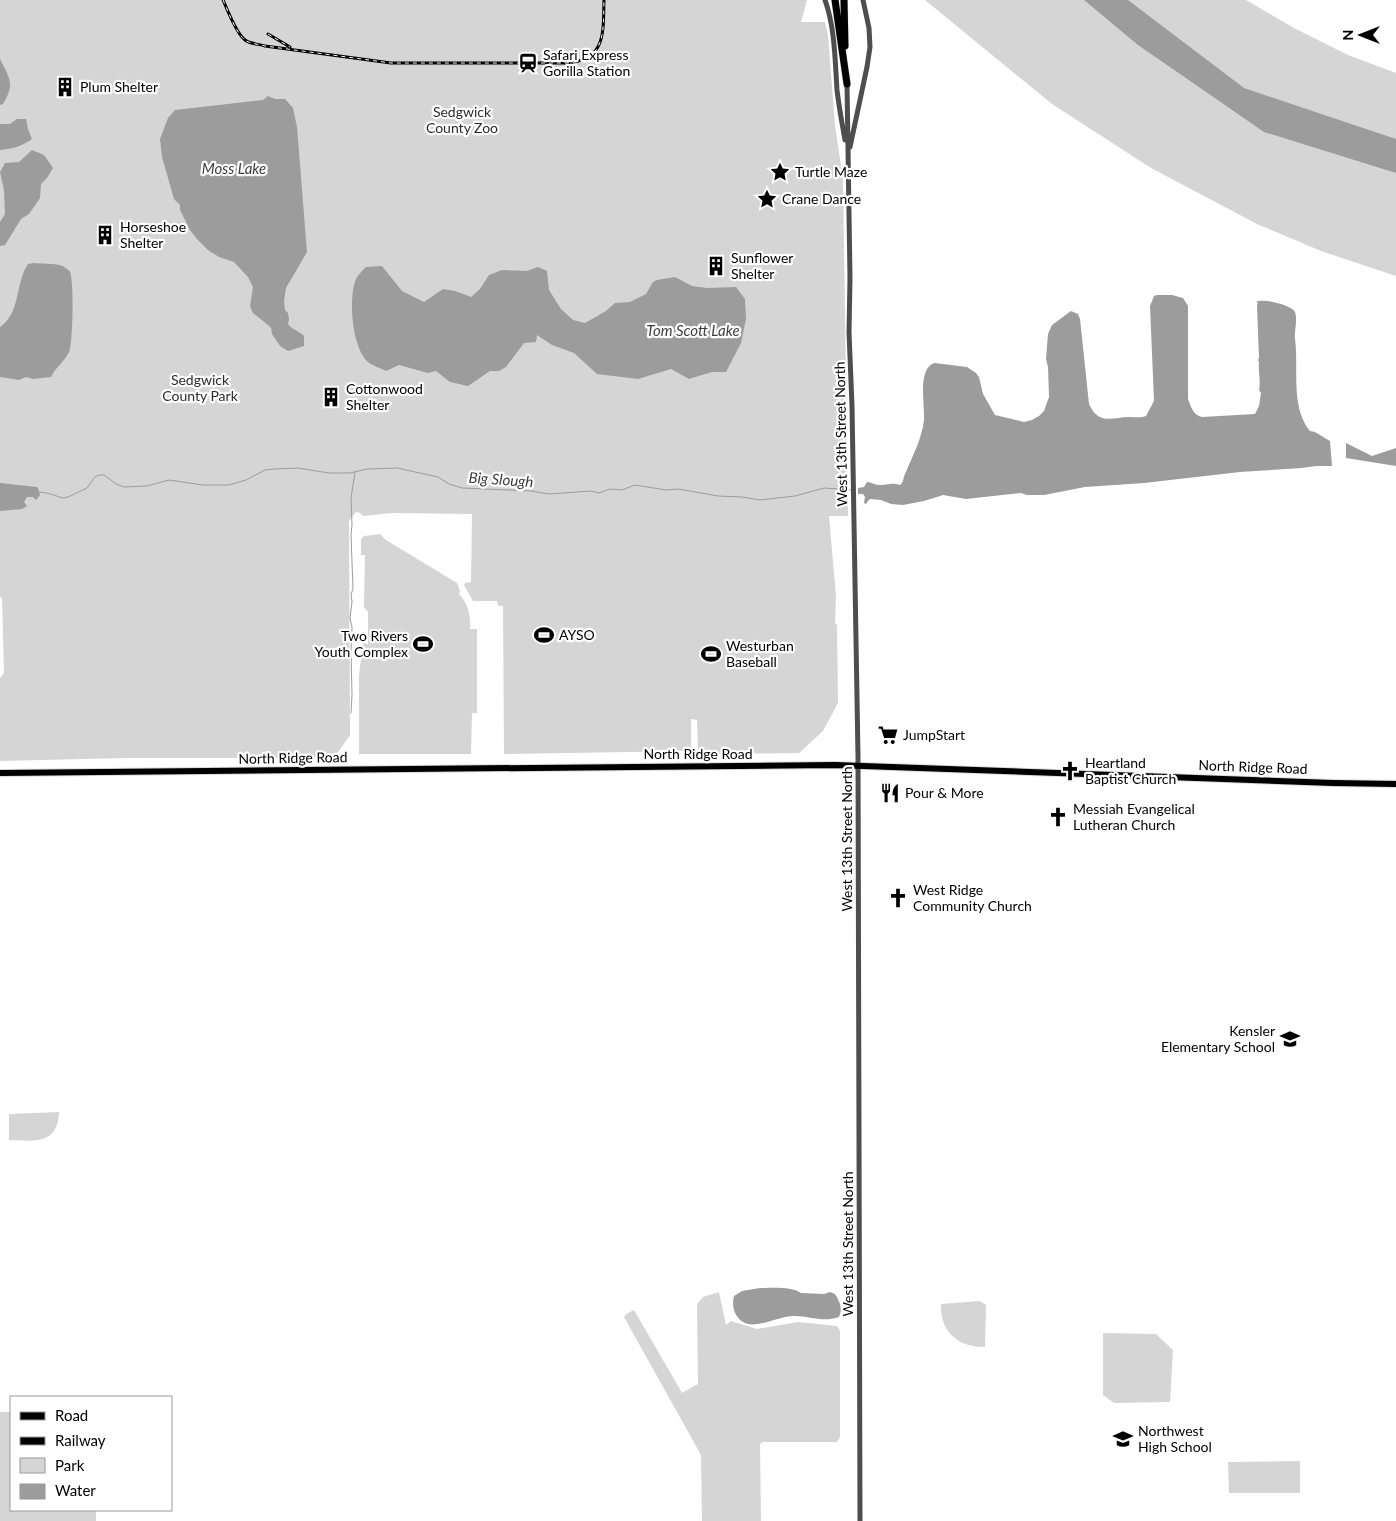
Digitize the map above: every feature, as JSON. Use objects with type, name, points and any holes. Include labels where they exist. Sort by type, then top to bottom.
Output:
[{"type":"highway","points":[[835,2],[846,84]]},
{"type":"highway","points":[[844,2],[846,84]]},
{"type":"main road","name":"North Ridge Road","points":[[0,773],[858,766],[1396,784]]},
{"type":"street","name":"West 13th Street North","points":[[825,0],[830,20],[838,93],[848,157]]},
{"type":"street","name":"West 13th Street North","points":[[848,157],[870,47],[869,28],[863,0]]},
{"type":"street","name":"West 13th Street North","points":[[846,84],[858,766],[860,1521]]},
{"type":"green space","name":"Sedgwick County Park","points":[[0,0],[807,0],[801,22],[825,22],[828,36],[835,125],[843,180],[848,516],[829,516],[836,596],[835,623],[837,625],[838,703],[823,731],[799,753],[703,754],[698,750],[697,720],[691,719],[690,751],[504,754],[503,606],[498,606],[497,601],[473,601],[464,585],[471,582],[472,514],[392,513],[363,516],[356,512],[349,521],[350,735],[334,758],[126,758],[0,761],[0,678],[4,673],[2,598],[0,597]]},
{"type":"green space","points":[[925,0],[1246,0],[1294,28],[1348,55],[1396,73],[1396,276],[1321,251],[1257,224],[1151,168],[1052,104]]},
{"type":"green space","name":"Two Rivers Youth Complex","points":[[380,534],[386,540],[457,583],[460,591],[459,594],[468,610],[470,629],[477,629],[477,713],[472,713],[471,754],[359,754],[359,675],[363,643],[368,644],[368,612],[364,607],[365,555],[361,555],[361,539],[364,536]]},
{"type":"green space","points":[[59,1112],[58,1123],[49,1136],[43,1139],[27,1141],[9,1140],[9,1114]]},
{"type":"green space","points":[[719,1292],[726,1325],[731,1321],[757,1329],[798,1322],[837,1326],[840,1331],[840,1437],[837,1442],[763,1442],[760,1444],[761,1521],[702,1521],[701,1455],[624,1317],[634,1310],[682,1393],[698,1384],[697,1304],[703,1297]]},
{"type":"green space","points":[[980,1301],[986,1305],[985,1347],[967,1344],[952,1336],[947,1330],[941,1314],[941,1304]]},
{"type":"green space","points":[[1103,1333],[1156,1334],[1173,1350],[1170,1402],[1114,1403],[1103,1395]]},
{"type":"green space","points":[[0,1412],[10,1412],[10,1511],[96,1511],[96,1521],[0,1521]]},
{"type":"green space","points":[[1300,1461],[1300,1493],[1229,1493],[1228,1462]]},
{"type":"water","points":[[1084,0],[1128,0],[1244,88],[1396,139],[1396,173],[1264,132],[1138,45]]},
{"type":"water","points":[[0,59],[9,77],[10,86],[7,97],[3,104],[0,105]]},
{"type":"water","name":"Moss Lake","points":[[268,96],[275,99],[285,99],[293,108],[297,127],[307,252],[286,288],[284,301],[285,310],[288,313],[288,324],[304,336],[304,346],[288,351],[280,346],[272,334],[271,328],[253,313],[250,306],[253,287],[248,277],[234,262],[219,257],[208,250],[190,230],[180,210],[180,205],[174,199],[162,157],[160,139],[168,118],[175,110],[263,100]]},
{"type":"water","points":[[17,119],[26,119],[32,139],[17,147],[0,150],[0,124],[10,124]]},
{"type":"water","points":[[32,150],[44,155],[53,168],[41,184],[40,198],[29,214],[21,219],[5,245],[0,246],[0,222],[5,214],[4,190],[0,172],[5,163],[19,162]]},
{"type":"water","points":[[28,264],[59,265],[70,272],[72,312],[69,352],[51,377],[33,379],[26,377],[19,380],[0,377],[0,327],[7,321],[15,306],[21,280]]},
{"type":"water","name":"Tom Scott Lake","points":[[382,266],[402,291],[424,302],[443,289],[471,297],[480,289],[489,275],[502,270],[527,271],[538,267],[547,271],[549,290],[561,309],[573,320],[585,323],[606,311],[615,303],[630,302],[646,294],[653,282],[675,277],[692,286],[707,288],[736,287],[745,299],[746,319],[741,343],[726,372],[712,372],[689,379],[671,369],[638,379],[597,374],[574,353],[552,345],[537,335],[536,342],[524,343],[506,367],[499,371],[490,371],[468,386],[450,382],[436,371],[428,373],[399,365],[386,371],[368,362],[358,346],[355,335],[352,298],[357,277],[366,267]]},
{"type":"water","points":[[1172,295],[1183,298],[1188,306],[1188,399],[1194,413],[1202,417],[1255,414],[1259,406],[1261,393],[1259,390],[1258,360],[1258,303],[1256,302],[1271,302],[1293,309],[1296,319],[1296,387],[1300,410],[1310,431],[1330,441],[1332,466],[1240,472],[1144,483],[1085,487],[1044,495],[1021,493],[966,499],[943,495],[903,505],[870,499],[866,504],[864,503],[865,497],[863,494],[858,494],[858,488],[864,487],[867,482],[879,485],[900,485],[902,482],[923,427],[923,388],[929,366],[935,363],[967,367],[979,377],[983,394],[995,415],[1024,422],[1032,420],[1044,411],[1049,397],[1046,359],[1048,334],[1052,325],[1071,311],[1078,314],[1080,319],[1089,404],[1093,411],[1106,419],[1146,416],[1154,401],[1150,306],[1154,296]]},
{"type":"water","points":[[1346,443],[1372,456],[1396,448],[1396,466],[1346,458]]},
{"type":"water","points":[[0,483],[37,487],[40,495],[36,500],[33,497],[27,497],[24,502],[27,506],[22,509],[0,511]]},
{"type":"water","points":[[760,1288],[787,1288],[801,1293],[824,1294],[830,1292],[835,1294],[840,1305],[839,1317],[821,1319],[792,1316],[751,1324],[741,1321],[735,1313],[734,1296],[742,1291]]},
{"type":"waterway","name":"Big Slough","points":[[39,492],[63,498],[68,497],[87,488],[95,477],[99,475],[104,475],[116,484],[124,487],[147,486],[169,480],[203,485],[229,485],[246,480],[265,470],[298,468],[329,473],[350,473],[367,469],[397,468],[438,477],[449,484],[462,488],[531,491],[549,494],[591,491],[599,493],[610,489],[622,490],[635,485],[760,500],[795,496],[824,488],[852,490]]},
{"type":"waterway","points":[[351,713],[352,627],[350,618],[353,589],[351,498],[355,472]]},
{"type":"railway","points":[[223,0],[238,32],[249,42],[265,46],[391,63],[566,63],[579,61],[589,57],[596,50],[600,42],[604,0]]},
{"type":"railway","points":[[268,34],[290,47]]},
{"type":"place","name":"Safari Express Gorilla Station","points":[[528,63]]},
{"type":"place","name":"Plum Shelter","points":[[65,87]]},
{"type":"place","name":"Turtle Maze","points":[[780,172]]},
{"type":"place","name":"Crane Dance","points":[[767,199]]},
{"type":"place","name":"Horseshoe Shelter","points":[[105,235]]},
{"type":"place","name":"Sunflower Shelter","points":[[716,266]]},
{"type":"place","name":"Cottonwood Shelter","points":[[331,397]]},
{"type":"place","name":"AYSO","points":[[544,635]]},
{"type":"place","name":"Two Rivers Youth Complex","points":[[423,644]]},
{"type":"place","name":"Westurban Baseball","points":[[711,654]]},
{"type":"place","name":"JumpStart","points":[[888,735]]},
{"type":"place","name":"Heartland Baptist Church","points":[[1070,771]]},
{"type":"place","name":"Pour & More","points":[[890,793]]},
{"type":"place","name":"Messiah Evangelical Lutheran Church","points":[[1058,817]]},
{"type":"place","name":"West Ridge Community Church","points":[[898,898]]},
{"type":"place","name":"Kensler Elementary School","points":[[1290,1039]]},
{"type":"place","name":"Northwest High School","points":[[1123,1439]]},
{"type":"park label","name":"Sedgwick County Zoo","points":[[462,120]]}]
